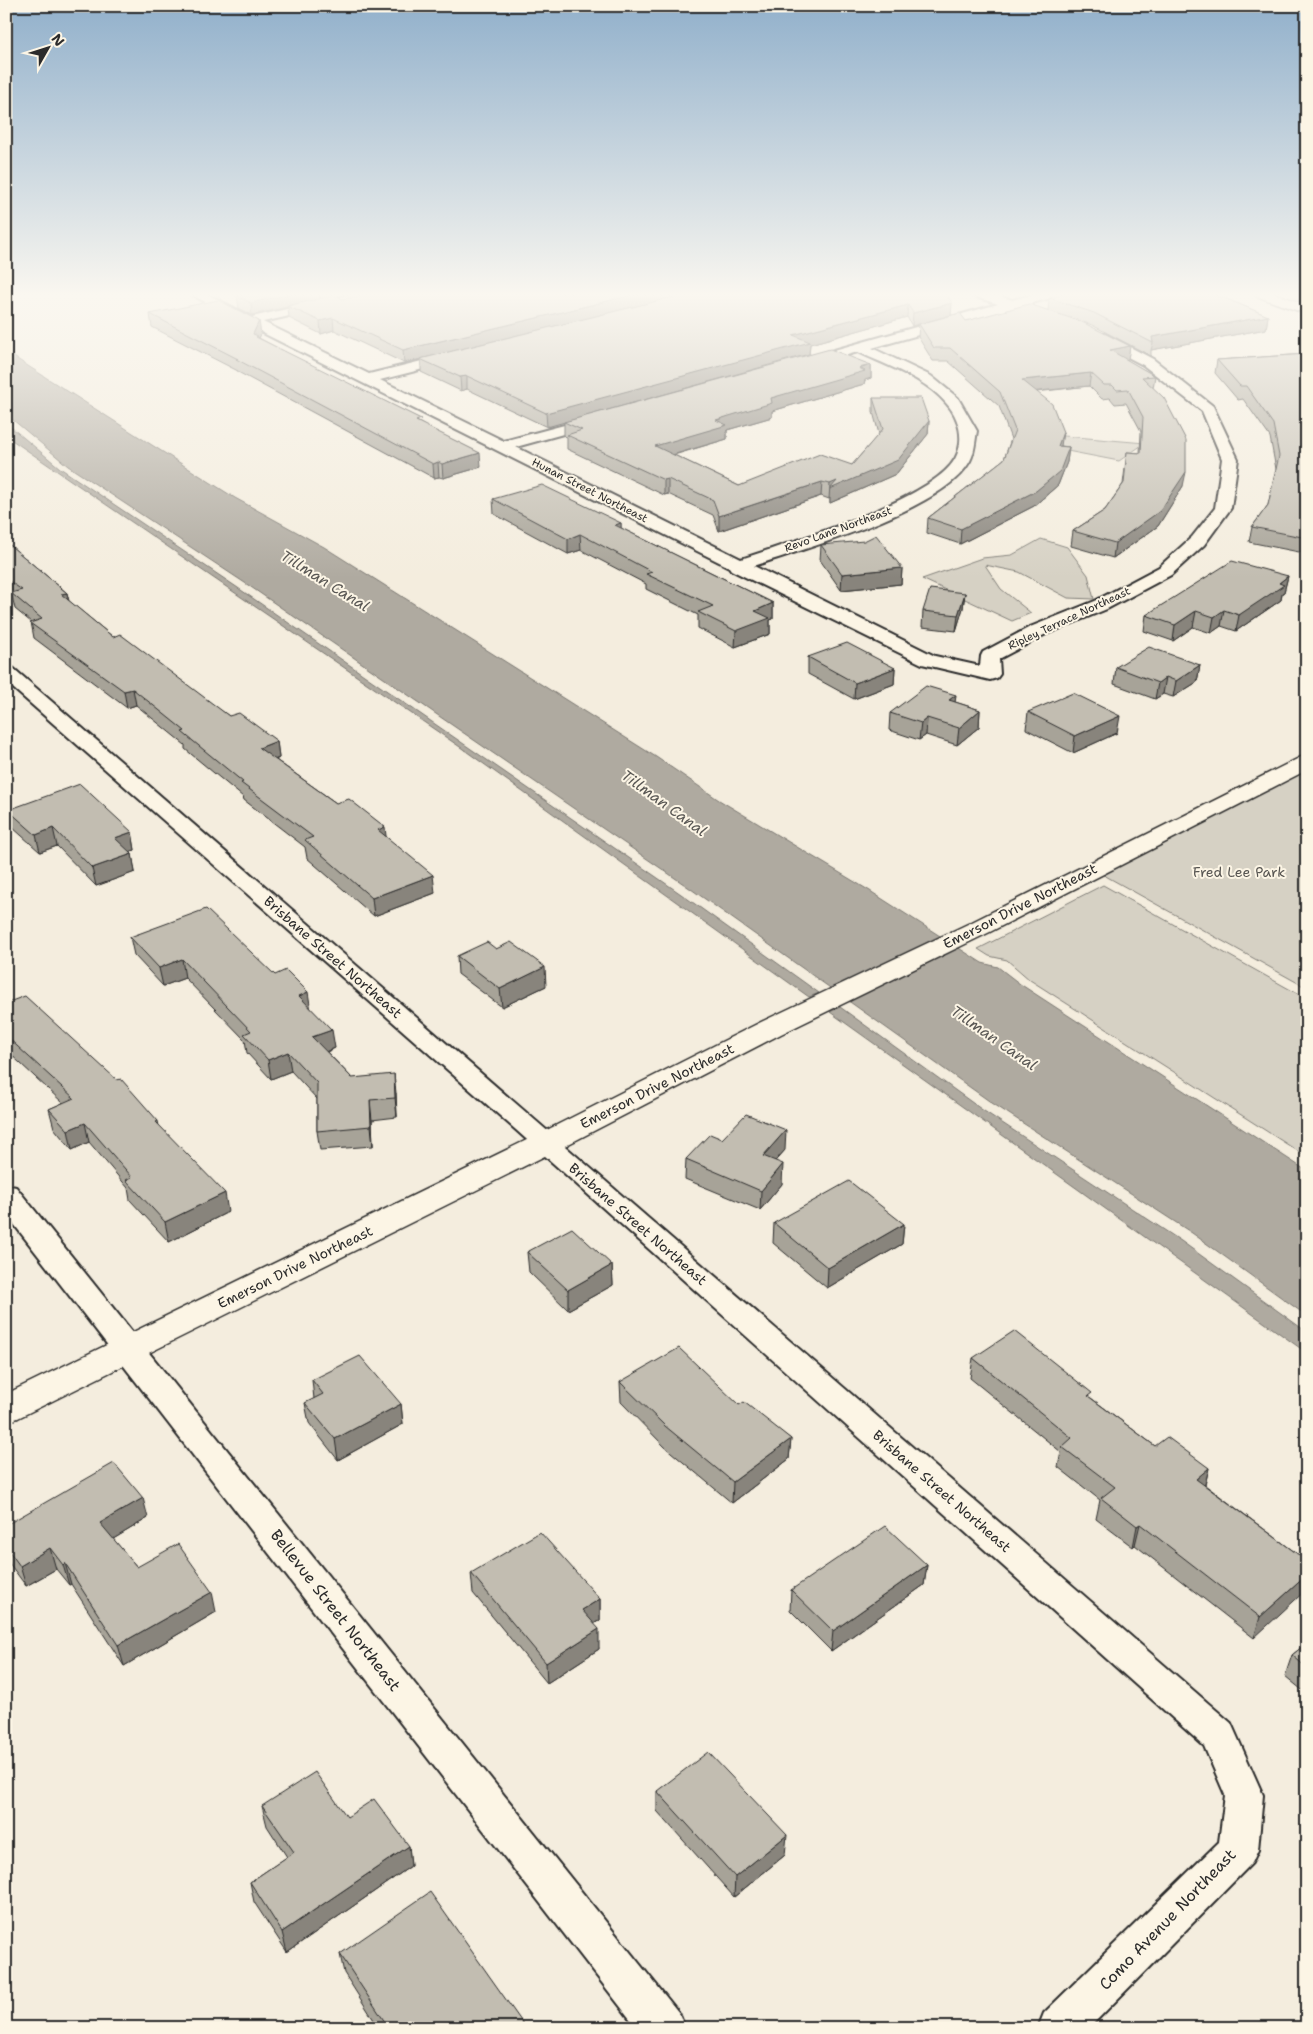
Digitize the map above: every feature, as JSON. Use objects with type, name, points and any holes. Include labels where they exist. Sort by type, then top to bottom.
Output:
[{"type":"street","name":"Hunan Street Northeast","points":[[386,388],[504,446],[737,566],[929,660],[990,674]]},
{"type":"street","name":"Revo Lane Northeast","points":[[737,566],[885,514],[929,492],[947,478],[962,461],[969,431],[953,401],[938,388]]},
{"type":"street","name":"Ripley Terrace Northeast","points":[[990,674],[990,656],[1037,631],[1101,605],[1164,571],[1198,541],[1223,508],[1230,459],[1208,409],[1181,388]]},
{"type":"street","points":[[504,446],[611,416]]},
{"type":"street","name":"Brisbane Street Northeast","points":[[6,672],[546,1143],[1218,1735],[1244,1795]]},
{"type":"street","name":"Emerson Drive Northeast","points":[[6,1410],[546,1143],[771,1028],[982,927],[1307,761]]},
{"type":"street","name":"Bellevue Street Northeast","points":[[6,1194],[130,1348],[664,2028]]},
{"type":"street","name":"Como Avenue Northeast","points":[[1059,2028],[1238,1850],[1244,1795]]},
{"type":"green space","points":[[1041,434],[1145,443],[1119,461],[1031,444]]},
{"type":"green space","points":[[1041,539],[1067,547],[1088,575],[1094,599],[1068,598],[1019,572],[985,565],[1001,589],[1031,613],[1012,621],[922,579],[982,558],[1012,555]]},
{"type":"green space","name":"Fred Lee Park","points":[[1307,762],[1307,988],[1093,869]]},
{"type":"green space","points":[[1103,885],[1307,999],[1307,1157],[1030,980],[1007,960],[989,956],[978,949]]},
{"type":"water","name":"Tillman Canal","points":[[6,388],[62,388],[235,498],[324,547],[656,757],[719,800],[870,891],[982,963],[998,967],[1020,984],[1307,1171],[1307,1316],[1192,1233],[992,1103],[691,889],[248,585],[68,466],[6,414]]},
{"type":"water","points":[[6,423],[60,468],[238,588],[681,894],[819,993],[809,997],[463,749],[6,436]]},
{"type":"water","points":[[840,1007],[981,1109],[1181,1241],[1307,1332],[1307,1353],[830,1012]]},
{"type":"building","points":[[290,388],[358,388],[421,419],[416,421],[480,453],[442,464],[438,462],[433,464]]},
{"type":"building","points":[[492,388],[639,388],[546,413]]},
{"type":"building","points":[[688,388],[806,388],[771,398],[772,403],[716,420],[727,425],[655,446],[739,486],[820,454],[852,465],[883,429],[873,398],[921,398],[929,421],[898,460],[830,489],[837,481],[830,484],[822,482],[719,516],[713,500],[668,479],[664,480],[567,435],[582,430],[564,422]]},
{"type":"building","points":[[995,388],[1032,388],[1052,404],[1063,432],[1058,446],[1069,447],[1060,471],[1036,491],[961,529],[928,518],[1004,459],[1015,430],[1000,392]]},
{"type":"building","points":[[1115,388],[1153,388],[1164,398],[1186,440],[1186,472],[1160,511],[1115,543],[1073,531],[1105,510],[1124,483],[1127,452],[1141,453],[1143,417],[1128,389],[1117,390]]},
{"type":"building","points":[[1247,388],[1307,388],[1307,538],[1252,527],[1268,505],[1279,456],[1273,424]]},
{"type":"building","points":[[542,485],[621,523],[615,525],[773,603],[755,611],[770,618],[736,631],[698,612],[713,606],[646,574],[652,572],[580,534],[568,539],[493,499]]},
{"type":"building","points":[[876,535],[902,568],[842,574],[821,545],[864,541]]},
{"type":"building","points":[[6,542],[67,593],[61,594],[113,637],[120,634],[229,716],[239,713],[277,741],[259,748],[336,803],[349,799],[385,827],[378,830],[433,875],[372,898],[305,840],[313,837],[241,783],[243,782],[182,732],[185,731],[133,689],[124,691],[30,623],[42,619],[11,593],[22,590],[6,579]]},
{"type":"building","points":[[1232,561],[1288,576],[1279,583],[1284,585],[1239,615],[1224,610],[1214,617],[1196,611],[1175,625],[1146,615]]},
{"type":"building","points":[[930,589],[965,593],[958,615],[923,611]]},
{"type":"building","points":[[847,643],[895,668],[855,683],[808,657]]},
{"type":"building","points":[[1149,647],[1200,665],[1176,681],[1166,677],[1158,683],[1116,667]]},
{"type":"building","points":[[926,686],[956,695],[949,700],[980,710],[959,728],[927,718],[921,723],[890,713]]},
{"type":"building","points":[[1073,693],[1120,716],[1075,736],[1028,712]]},
{"type":"building","points":[[80,784],[132,832],[115,838],[132,854],[92,868],[53,828],[36,835],[8,810]]},
{"type":"building","points":[[206,909],[275,975],[286,970],[308,992],[299,996],[332,1030],[312,1037],[352,1078],[394,1074],[395,1098],[370,1100],[371,1126],[317,1131],[317,1083],[288,1052],[268,1060],[244,1034],[251,1031],[182,959],[159,968],[130,937]]},
{"type":"building","points":[[487,942],[496,949],[511,942],[545,967],[500,989],[457,956]]},
{"type":"building","points":[[25,996],[117,1080],[121,1079],[158,1121],[156,1122],[225,1193],[165,1222],[126,1180],[132,1177],[85,1123],[68,1130],[49,1109],[74,1098],[6,1036],[6,1003]]},
{"type":"building","points":[[746,1114],[786,1130],[763,1156],[783,1164],[761,1191],[686,1159],[710,1134],[722,1139]]},
{"type":"building","points":[[849,1181],[904,1224],[828,1268],[774,1223]]},
{"type":"building","points":[[572,1228],[612,1265],[568,1290],[527,1252]]},
{"type":"building","points":[[1014,1331],[1092,1393],[1088,1396],[1155,1446],[1167,1437],[1209,1468],[1196,1479],[1307,1561],[1307,1575],[1260,1617],[1140,1524],[1137,1526],[1101,1498],[1115,1487],[1062,1447],[1072,1438],[973,1358]]},
{"type":"building","points":[[679,1348],[739,1405],[744,1402],[791,1439],[733,1482],[665,1426],[620,1382]]},
{"type":"building","points":[[360,1356],[401,1404],[335,1439],[305,1403],[323,1394],[312,1380]]},
{"type":"building","points":[[114,1463],[143,1498],[100,1523],[137,1567],[178,1544],[212,1592],[118,1645],[65,1563],[63,1565],[50,1548],[20,1566],[6,1547],[6,1525]]},
{"type":"building","points":[[885,1526],[927,1565],[833,1631],[791,1590]]},
{"type":"building","points":[[540,1532],[600,1599],[582,1610],[599,1629],[546,1663],[471,1573]]},
{"type":"building","points":[[1307,1643],[1307,1668],[1292,1655]]},
{"type":"building","points":[[708,1752],[787,1835],[735,1877],[657,1791]]},
{"type":"building","points":[[315,1772],[347,1817],[374,1799],[409,1846],[282,1932],[250,1882],[294,1852],[262,1806]]},
{"type":"building","points":[[430,1892],[526,2028],[389,2028],[340,1954]]}]
